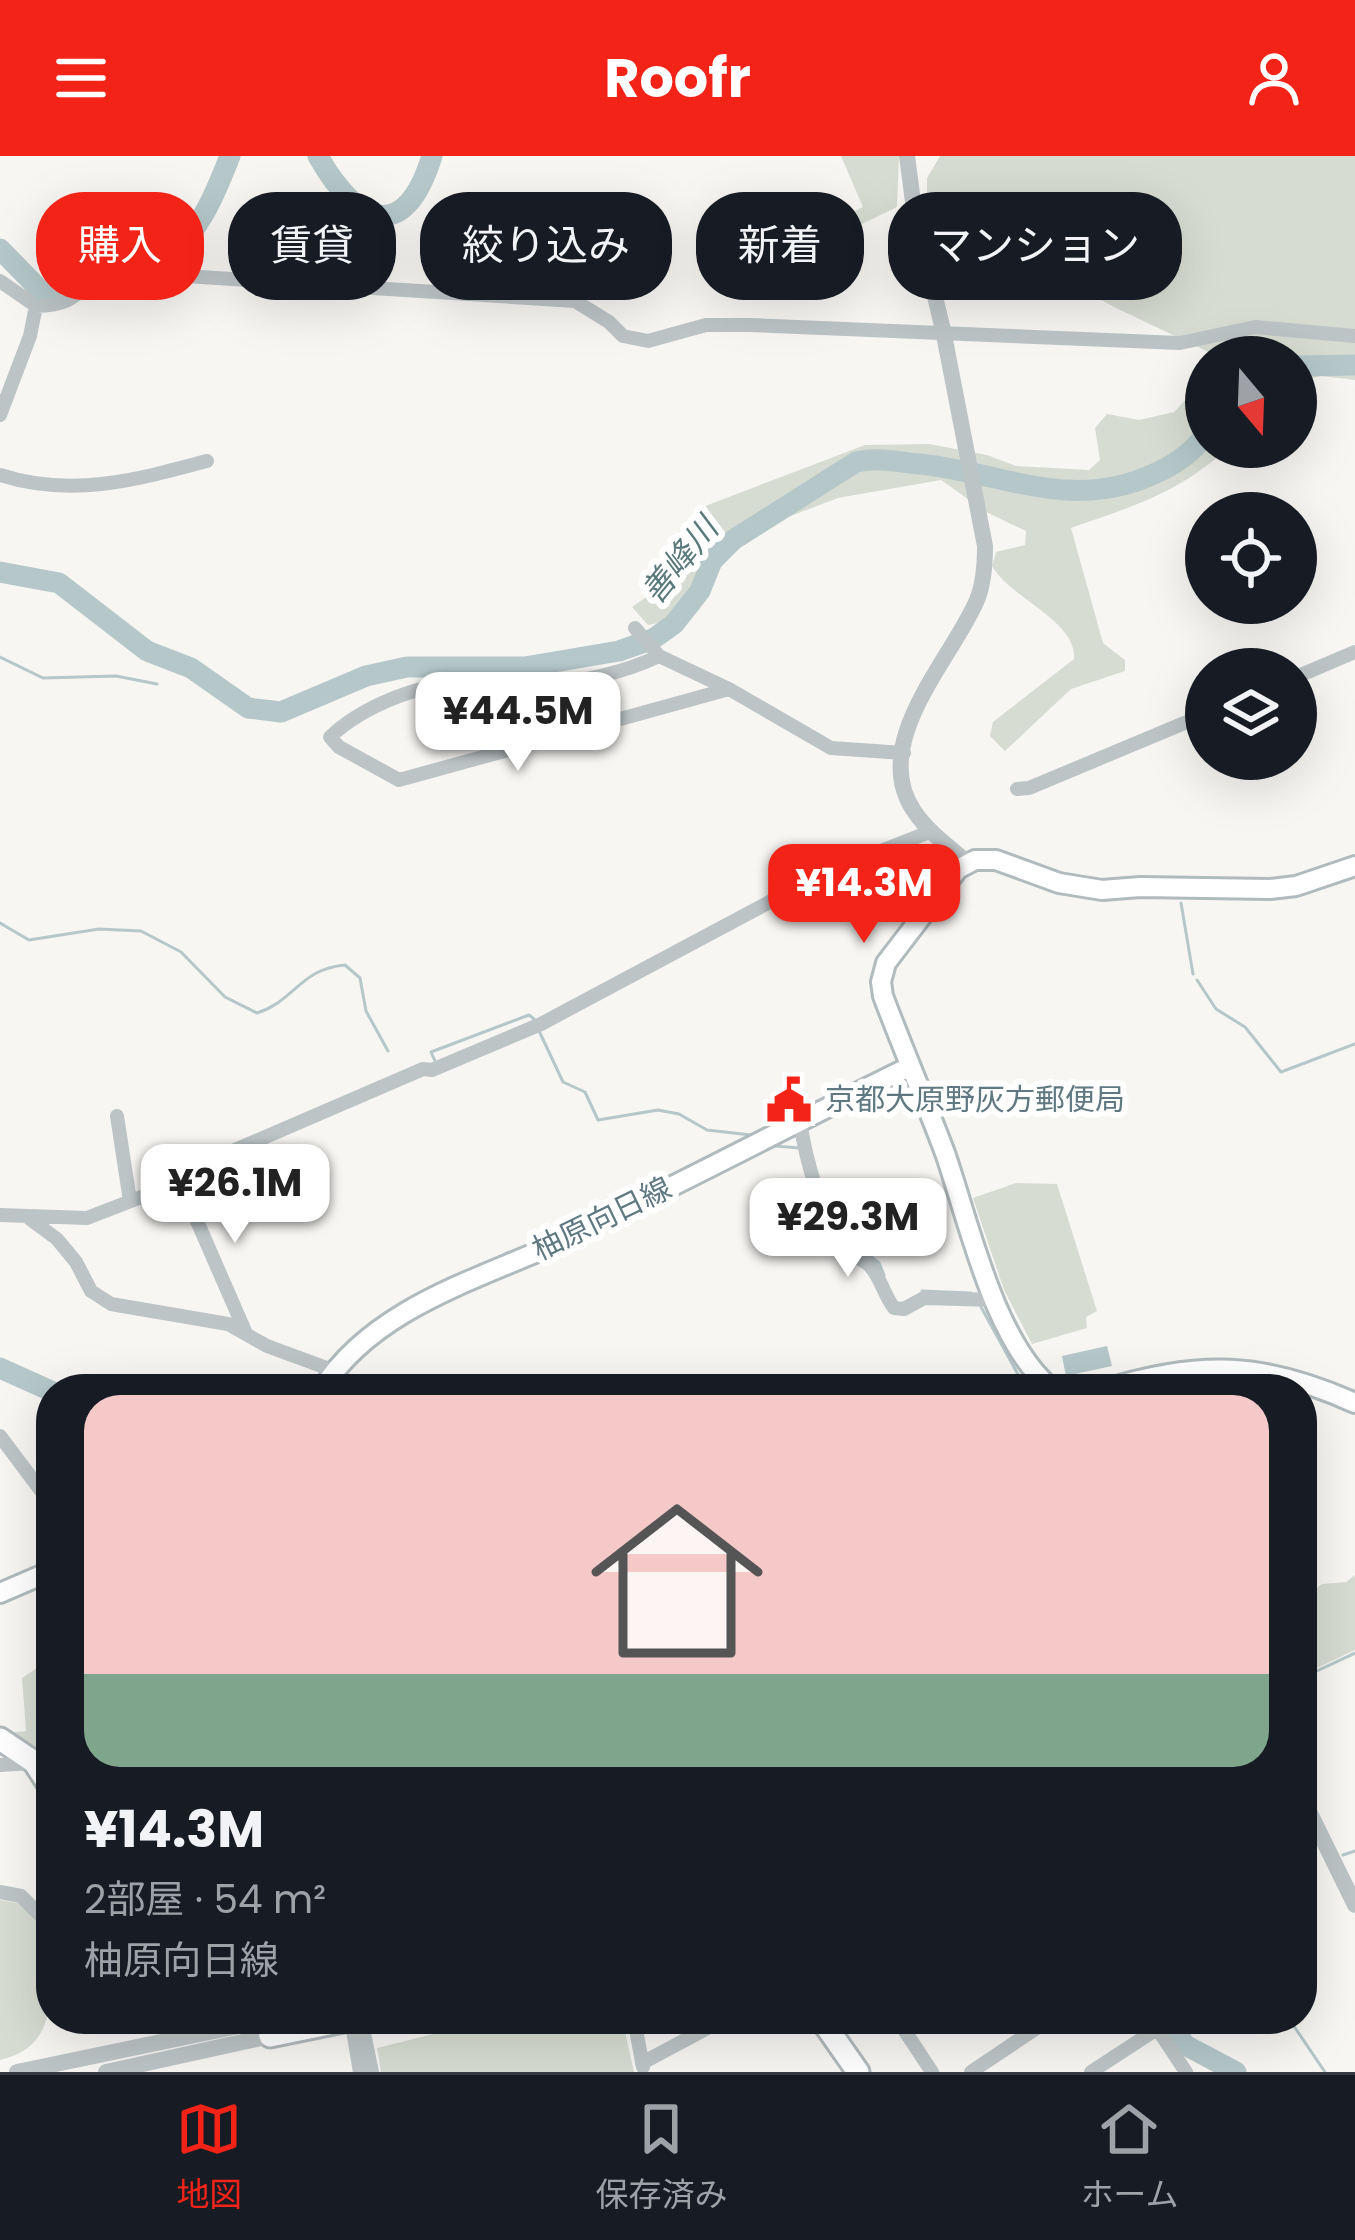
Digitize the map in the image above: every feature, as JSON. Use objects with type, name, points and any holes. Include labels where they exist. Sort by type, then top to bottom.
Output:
[{"type":"main road","points":[[1040,1374],[1021,1350],[996,1300],[883,997],[883,969],[968,862],[1006,862],[1059,884],[1102,890],[1270,889],[1296,886],[1355,866]]},
{"type":"main road","name":"柚原向日線","points":[[332,1374],[374,1334],[458,1283],[539,1251],[909,1067]]},
{"type":"main road","points":[[1160,1374],[1231,1367],[1274,1374]]},
{"type":"main road","points":[[1317,1389],[1355,1403]]},
{"type":"main road","points":[[0,1592],[36,1577]]},
{"type":"main road","points":[[0,1739],[36,1759]]},
{"type":"main road","points":[[831,2034],[858,2072]]},
{"type":"street","points":[[908,156],[914,209],[985,546],[981,589],[921,695],[904,753],[903,782],[912,809],[968,862]]},
{"type":"street","points":[[204,277],[575,301],[622,335],[648,341],[706,326],[943,330],[1180,343],[1255,327],[1355,336]]},
{"type":"street","points":[[0,281],[36,306],[58,306],[72,300]]},
{"type":"street","points":[[0,416],[30,336],[36,306]]},
{"type":"street","points":[[0,475],[45,487],[82,488],[128,482],[206,460]]},
{"type":"street","points":[[635,628],[656,653],[831,748],[904,753]]},
{"type":"street","points":[[1317,668],[1355,652]]},
{"type":"street","points":[[656,653],[636,667],[519,689],[442,684],[375,709],[330,736],[339,747],[399,780],[729,689]]},
{"type":"street","points":[[1017,789],[1185,723]]},
{"type":"street","points":[[0,1215],[87,1218],[180,1182],[221,1156],[350,1098],[536,1026],[822,874],[932,831]]},
{"type":"street","points":[[117,1116],[130,1201]]},
{"type":"street","points":[[800,1121],[806,1161],[846,1249],[877,1275],[894,1308],[904,1309],[924,1298],[996,1300]]},
{"type":"street","points":[[180,1182],[245,1331]]},
{"type":"street","points":[[29,1219],[57,1239],[91,1291],[112,1304],[228,1324],[267,1346],[335,1370]]},
{"type":"street","points":[[0,1436],[36,1484]]},
{"type":"street","points":[[0,1765],[36,1762]]},
{"type":"street","points":[[1317,1828],[1355,1905]]},
{"type":"street","points":[[0,1892],[21,1896],[36,1911]]},
{"type":"street","points":[[17,2072],[212,2034]]},
{"type":"street","points":[[106,2072],[232,2034]]},
{"type":"street","points":[[356,2034],[360,2072]]},
{"type":"street","points":[[360,2034],[372,2072]]},
{"type":"street","points":[[637,2034],[643,2068],[699,2034]]},
{"type":"street","points":[[906,2034],[932,2072]]},
{"type":"street","points":[[971,2072],[1028,2034]]},
{"type":"street","points":[[1091,2072],[1141,2034]]},
{"type":"street","points":[[1161,2034],[1186,2072]]},
{"type":"shaded area","points":[[841,156],[899,156],[898,192],[888,192],[888,211],[864,223],[864,192],[857,192]]},
{"type":"shaded area","points":[[940,156],[1355,156],[1355,380],[1317,377],[1317,336],[1185,336],[1185,341],[1102,300],[1182,300],[1182,192],[927,192],[927,178]]},
{"type":"shaded area","points":[[1185,400],[1185,468],[1202,468],[1135,505],[1071,528],[1103,643],[1125,660],[1125,671],[1071,689],[1005,751],[990,736],[993,722],[1074,659],[1072,645],[1054,622],[992,566],[996,552],[1025,545],[1026,531],[986,512],[941,480],[838,498],[775,522],[735,531],[668,621],[648,625],[632,607],[676,576],[672,540],[700,508],[865,445],[929,444],[1016,466],[1089,470],[1100,460],[1095,428],[1107,414],[1139,420],[1174,412]]},
{"type":"shaded area","points":[[1016,1183],[1057,1184],[1097,1311],[1086,1317],[1087,1328],[1032,1344],[1004,1290],[973,1198]]},
{"type":"shaded area","points":[[1107,1346],[1112,1366],[1066,1374],[1062,1356]]},
{"type":"shaded area","points":[[1355,1575],[1355,1650],[1317,1668],[1317,1588],[1346,1582]]},
{"type":"shaded area","points":[[36,1669],[36,1757],[9,1733],[26,1731],[22,1678]]},
{"type":"shaded area","points":[[0,1900],[23,1904],[36,1919],[39,2034],[20,2053],[0,2060]]},
{"type":"shaded area","points":[[433,2034],[625,2034],[634,2072],[381,2072],[377,2048]]},
{"type":"waterway","points":[[0,249],[41,291],[49,292],[98,245],[124,243],[165,255],[197,225],[230,156]]},
{"type":"waterway","points":[[318,156],[348,197],[379,215],[394,214],[408,204],[432,156]]},
{"type":"waterway","name":"善峰川","points":[[1317,366],[1355,365]]},
{"type":"waterway","name":"善峰川","points":[[0,572],[59,583],[147,651],[191,668],[248,708],[281,712],[366,676],[407,667],[525,667],[619,651],[653,639],[674,624],[700,591],[712,561],[733,540],[856,462],[896,461],[1038,487],[1096,490],[1125,484],[1185,455]]},
{"type":"waterway","points":[[0,657],[43,678],[116,676],[157,684]]},
{"type":"waterway","points":[[1181,903],[1193,974]]},
{"type":"waterway","points":[[0,923],[29,940],[99,929],[141,931],[181,952],[225,997],[257,1013],[318,972],[345,965],[360,978],[366,1011],[388,1051]]},
{"type":"waterway","points":[[1197,980],[1216,1009],[1245,1027],[1281,1072],[1355,1044]]},
{"type":"waterway","points":[[435,1061],[431,1052],[529,1015],[534,1019]]},
{"type":"waterway","points":[[540,1033],[563,1082],[585,1092],[598,1120],[658,1110],[679,1114],[707,1130],[751,1135]]},
{"type":"waterway","points":[[775,1146],[799,1148]]},
{"type":"waterway","points":[[825,1193],[847,1238],[879,1263],[884,1275]]},
{"type":"waterway","points":[[922,1291],[971,1293]]},
{"type":"waterway","points":[[981,1307],[1018,1374]]},
{"type":"waterway","points":[[0,1368],[36,1384]]},
{"type":"waterway","points":[[1317,1671],[1355,1653]]},
{"type":"waterway","points":[[1343,1855],[1355,1851]]},
{"type":"waterway","points":[[1177,2034],[1185,2045],[1236,2072]]},
{"type":"waterway","points":[[1299,2034],[1325,2072]]},
{"type":"place","name":"京都大原野灰方郵便局","points":[[789,1100]]}]
